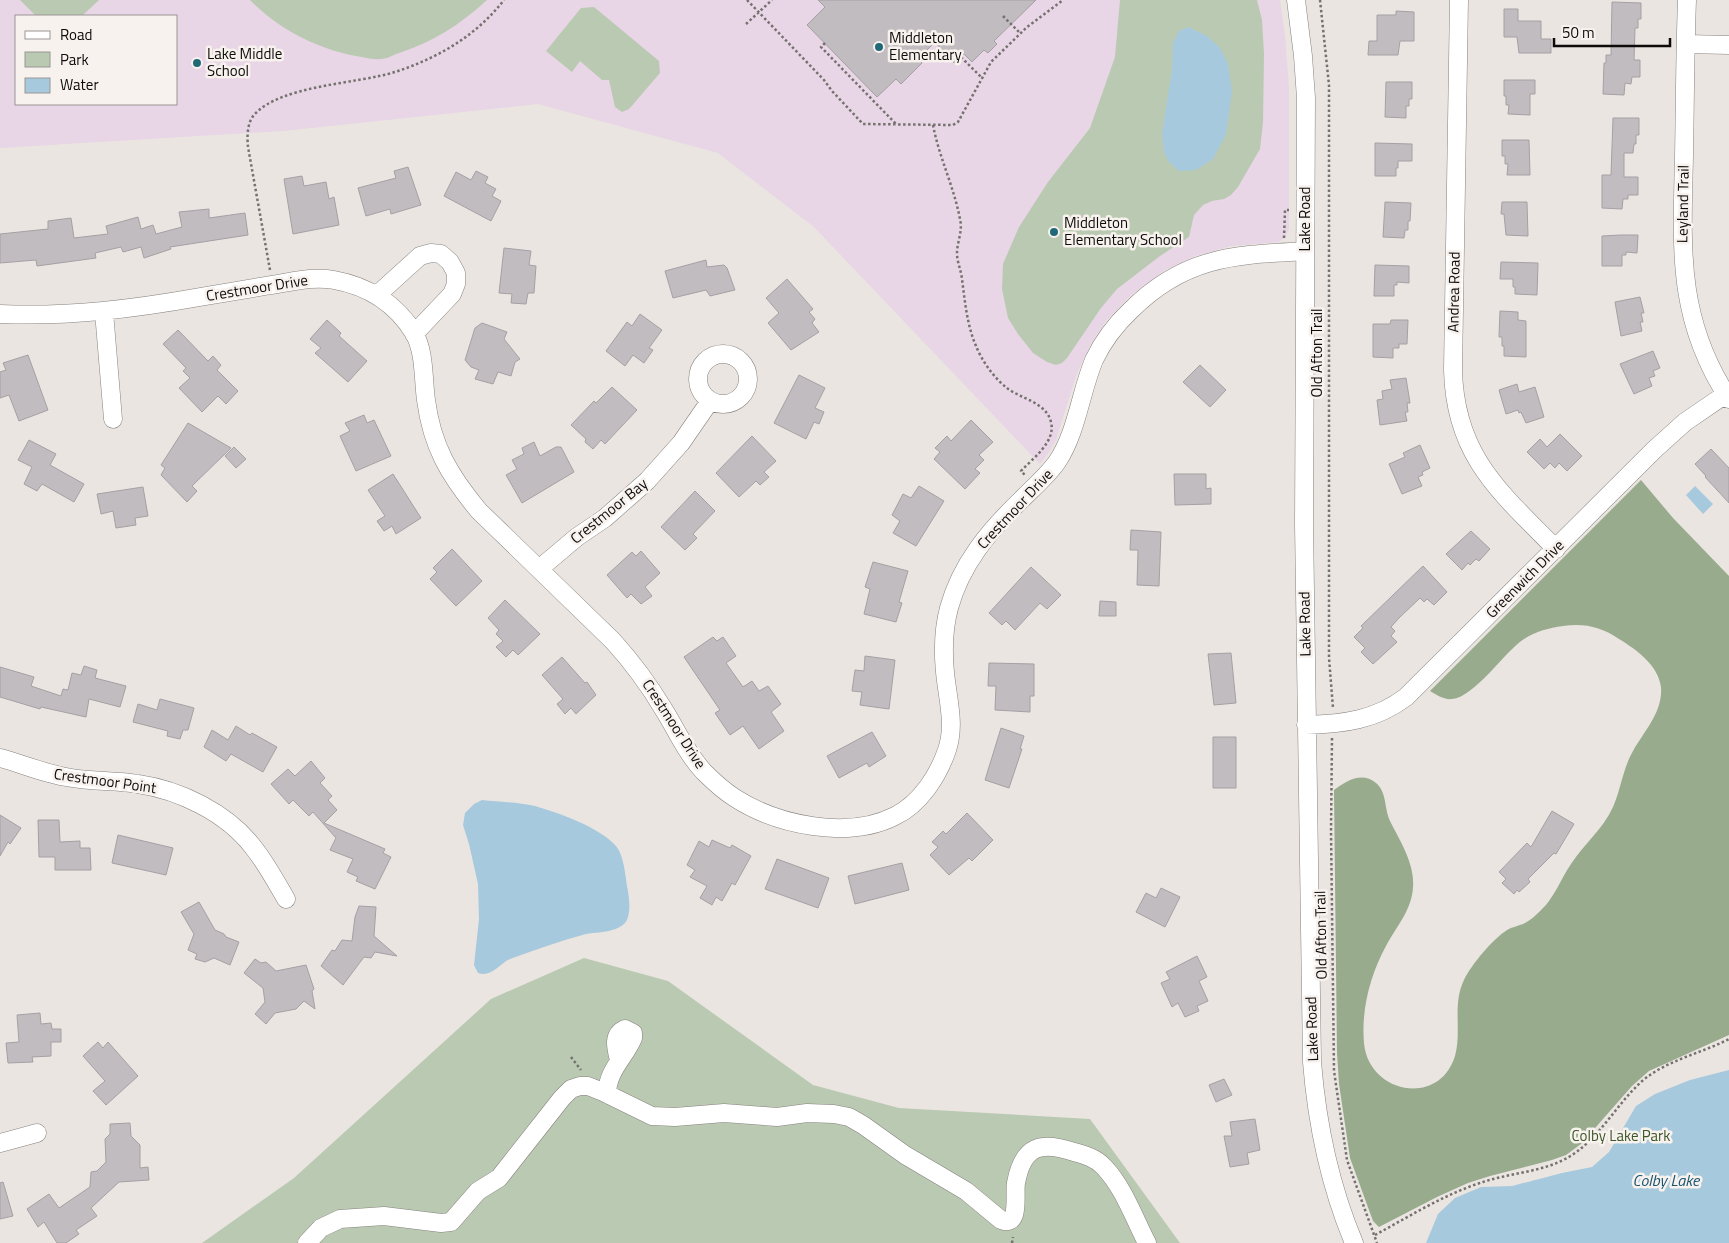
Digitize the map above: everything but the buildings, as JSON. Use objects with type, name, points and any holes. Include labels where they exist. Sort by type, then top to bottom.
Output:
[{"type":"street","name":"Lake Road","points":[[1296,0],[1305,83],[1304,532],[1313,1075],[1318,1117],[1327,1162],[1354,1243]]},
{"type":"street","name":"Andrea Road","points":[[1459,0],[1453,370],[1455,400],[1468,444],[1482,469],[1504,496],[1556,549]]},
{"type":"street","name":"Leyland Trail","points":[[1687,0],[1684,274],[1688,302],[1699,340],[1711,369],[1727,396]]},
{"type":"street","points":[[1686,44],[1729,45]]},
{"type":"street","name":"Crestmoor Drive","points":[[0,314],[32,315],[104,312],[152,306],[312,279],[343,282],[377,295],[392,306],[414,334],[419,349],[431,427],[448,470],[479,511],[613,641],[631,661],[660,702],[689,753],[702,770],[734,798],[776,817],[802,824],[851,828],[873,824],[896,816],[915,801],[930,783],[941,764],[948,746],[951,728],[945,670],[944,636],[948,610],[956,586],[967,564],[996,524],[1048,472],[1066,447],[1094,360],[1106,339],[1122,318],[1158,286],[1178,274],[1199,265],[1244,255],[1306,251]]},
{"type":"street","points":[[377,295],[420,256],[431,253],[441,254],[450,262],[456,273],[456,284],[452,294],[414,334]]},
{"type":"street","points":[[104,312],[113,419]]},
{"type":"street","name":"Greenwich Drive","points":[[1306,725],[1333,724],[1364,718],[1398,703],[1422,682],[1667,438],[1692,418],[1727,396]]},
{"type":"street","name":"Crestmoor Bay","points":[[540,569],[577,536],[605,518],[626,501],[681,443],[710,401]]},
{"type":"street","name":"Crestmoor Point","points":[[0,758],[67,777],[160,788],[199,804],[218,815],[253,846],[286,898]]},
{"type":"street","points":[[607,1094],[607,1085],[619,1060]]},
{"type":"street","points":[[307,1243],[321,1228],[340,1219],[384,1216],[441,1223],[451,1222],[478,1191],[499,1178],[562,1098],[572,1089],[580,1086],[588,1086],[652,1116],[675,1117],[724,1113],[777,1117],[807,1113],[834,1114],[848,1117],[863,1124],[905,1155],[966,1191],[1006,1222],[1014,1217],[1014,1192],[1017,1177],[1028,1155],[1042,1146],[1066,1149],[1098,1161],[1109,1173],[1125,1197],[1147,1243]]},
{"type":"street","points":[[0,1143],[37,1133]]},
{"type":"path","points":[[269,263],[248,147],[247,135],[253,116],[270,103],[299,92],[394,73],[416,64],[459,43],[475,32],[491,17],[504,0]]},
{"type":"path","points":[[747,0],[824,80],[863,124],[934,125],[953,125],[958,122],[991,62],[1020,33],[1063,0]]},
{"type":"path","points":[[746,24],[772,0]]},
{"type":"path","name":"Old Afton Trail","points":[[1320,0],[1328,76],[1329,658],[1333,707]]},
{"type":"path","points":[[1003,16],[1020,33]]},
{"type":"path","points":[[825,43],[821,47],[896,124]]},
{"type":"path","points":[[961,57],[982,78]]},
{"type":"path","points":[[856,83],[860,79]]},
{"type":"path","points":[[934,125],[961,222],[957,254],[969,326],[976,346],[983,360],[1007,388],[1038,405],[1050,419],[1052,427],[1044,448],[1021,471]]},
{"type":"path","points":[[1283,253],[1285,210]]},
{"type":"path","name":"Old Afton Trail","points":[[1332,740],[1334,1071],[1346,1158],[1377,1243]]},
{"type":"path","points":[[1374,1236],[1438,1201],[1470,1187],[1494,1178],[1566,1159],[1588,1143],[1631,1092],[1646,1078],[1670,1064],[1729,1039]]},
{"type":"shaded area","name":"Middleton Elementary School","points":[[0,0],[1280,0],[1289,88],[1289,229],[1285,237],[1279,242],[1231,246],[1195,256],[1165,270],[1130,296],[1106,321],[1091,343],[1076,376],[1056,440],[1040,464],[814,227],[718,153],[538,104],[283,131],[0,148]]},
{"type":"green space","points":[[20,0],[99,0],[83,15],[35,15]]},
{"type":"green space","points":[[250,0],[487,0],[467,17],[435,38],[388,58],[376,59],[331,50],[302,38],[274,21]]},
{"type":"green space","points":[[1120,0],[1257,0],[1262,20],[1264,54],[1263,122],[1260,149],[1238,187],[1231,195],[1203,205],[1194,215],[1189,237],[1160,256],[1117,289],[1101,308],[1067,358],[1062,363],[1056,365],[1047,362],[1033,353],[1008,318],[1002,289],[1003,264],[1019,227],[1048,182],[1090,128],[1115,57]]},
{"type":"green space","points":[[594,7],[659,61],[660,73],[629,109],[622,112],[615,107],[609,80],[602,80],[580,61],[572,72],[546,51],[581,8]]},
{"type":"green space","points":[[1641,480],[1673,518],[1729,576],[1729,1035],[1649,1071],[1632,1086],[1581,1144],[1566,1155],[1468,1183],[1379,1227],[1373,1221],[1350,1158],[1339,1084],[1334,790],[1344,783],[1360,778],[1371,779],[1380,787],[1388,816],[1412,870],[1413,887],[1410,903],[1375,969],[1365,1006],[1363,1031],[1368,1060],[1378,1073],[1390,1083],[1405,1088],[1420,1088],[1435,1083],[1447,1072],[1455,1056],[1458,1037],[1460,989],[1464,980],[1477,960],[1501,934],[1523,924],[1546,905],[1571,864],[1609,815],[1616,800],[1624,771],[1637,744],[1656,713],[1661,696],[1661,687],[1656,672],[1639,653],[1613,635],[1599,629],[1571,625],[1543,630],[1524,639],[1480,683],[1461,696],[1446,699],[1430,691]]},
{"type":"green space","points":[[584,958],[668,981],[813,1085],[899,1108],[1090,1119],[1180,1243],[202,1243],[294,1178],[491,999]]},
{"type":"water","points":[[1188,27],[1207,36],[1220,48],[1228,64],[1232,91],[1226,134],[1213,159],[1196,170],[1179,171],[1168,161],[1164,152],[1162,134],[1172,69],[1173,43],[1179,31]]},
{"type":"water","points":[[1695,486],[1713,504],[1703,514],[1686,495]]},
{"type":"water","points":[[482,800],[522,804],[545,809],[589,827],[609,839],[619,850],[624,865],[629,895],[629,915],[625,923],[614,930],[586,934],[510,959],[487,974],[478,973],[474,965],[479,919],[478,884],[463,825],[465,813],[474,804]]},
{"type":"water","name":"Colby Lake","points":[[1729,1070],[1729,1243],[1426,1243],[1438,1214],[1455,1198],[1481,1187],[1512,1186],[1592,1167],[1609,1152],[1636,1106],[1655,1094],[1690,1080]]},
{"type":"place","name":"Middleton Elementary","points":[[879,47]]},
{"type":"place","name":"Lake Middle School","points":[[197,63]]},
{"type":"place","name":"Middleton Elementary School","points":[[1054,232]]},
{"type":"park label","name":"Colby Lake Park","points":[[1621,1136]]}]
